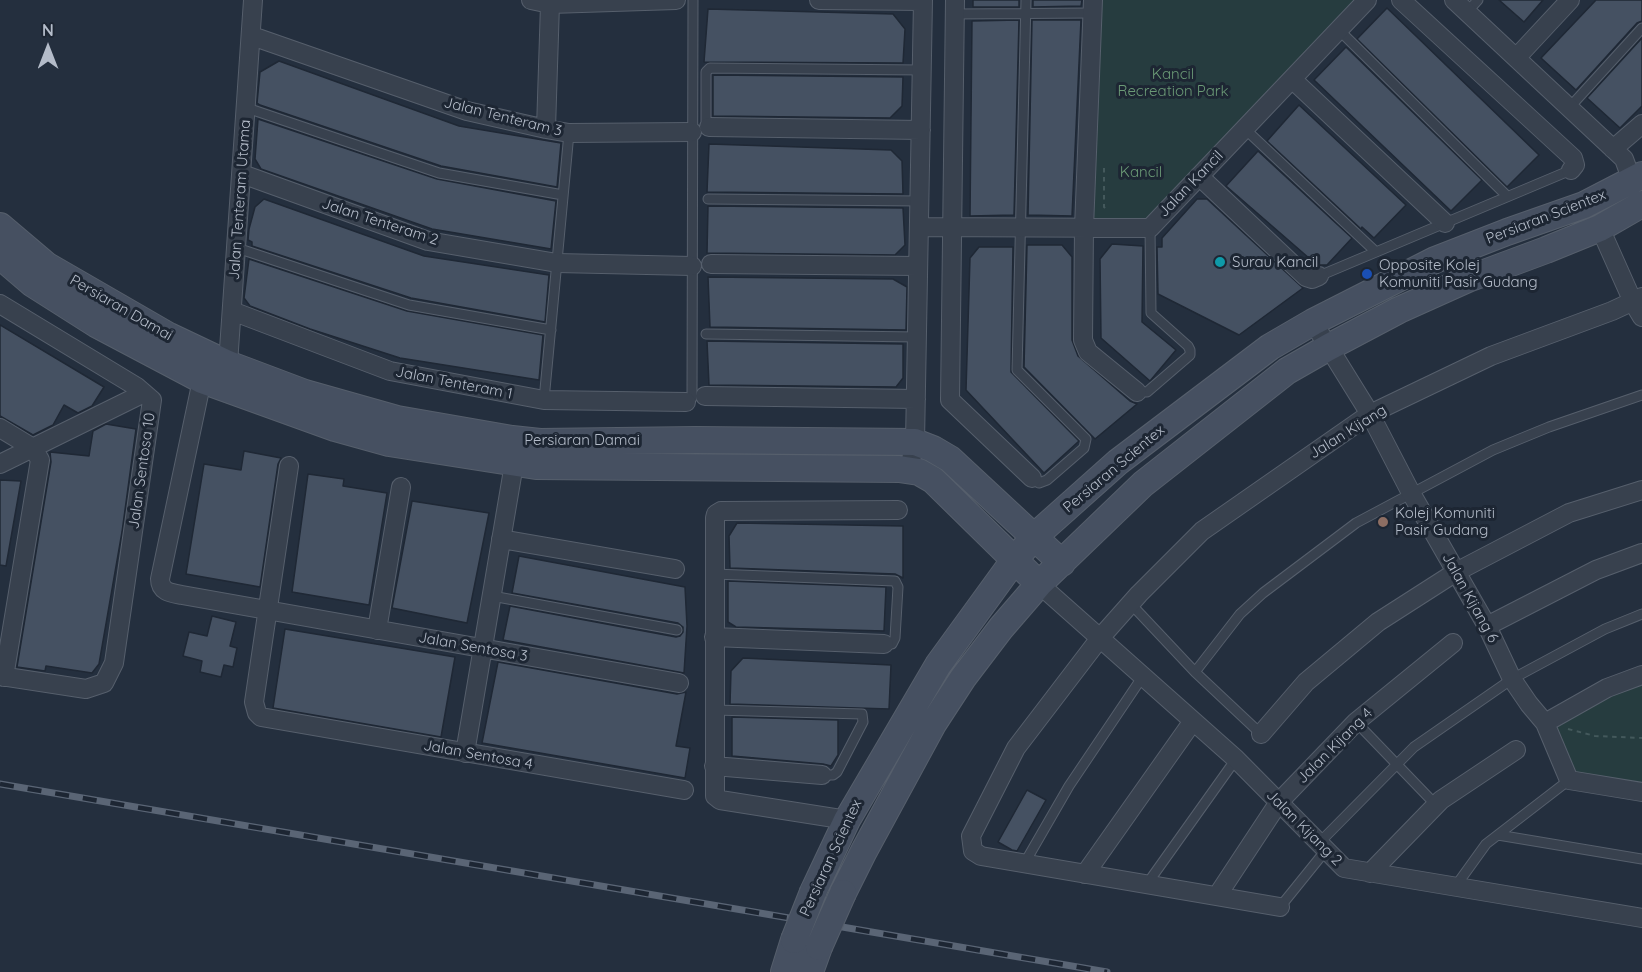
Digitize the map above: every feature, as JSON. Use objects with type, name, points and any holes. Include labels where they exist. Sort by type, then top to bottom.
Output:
[{"type":"main road","name":"Persiaran Scientex","points":[[810,972],[843,893],[864,851],[933,724],[969,669],[1039,584],[1143,483],[1287,371],[1399,310],[1458,283],[1600,228],[1639,187]]},
{"type":"main road","name":"Persiaran Scientex","points":[[784,972],[813,892],[847,820],[938,665],[1015,559],[1035,536],[1118,462],[1270,347],[1313,322],[1435,260],[1507,232],[1639,187]]},
{"type":"main road","name":"Persiaran Damai","points":[[0,226],[46,265],[169,336],[228,364],[305,393],[397,419],[540,442],[696,440],[915,442],[933,448],[950,459],[1062,563]]},
{"type":"main road","name":"Persiaran Damai","points":[[0,256],[33,284],[96,324],[202,380],[335,428],[388,443],[536,466],[909,469],[919,472],[933,480],[1039,584]]},
{"type":"street","name":"Jalan Tenteram Utama","points":[[228,364],[253,0]]},
{"type":"street","points":[[546,129],[541,2],[676,0]]},
{"type":"street","points":[[819,0],[923,1],[915,442],[909,469]]},
{"type":"street","name":"Jalan Kancil","points":[[919,227],[1150,228],[1367,0]]},
{"type":"street","points":[[1401,0],[1573,158],[1575,165],[1571,170]]},
{"type":"street","points":[[1516,58],[1570,0]]},
{"type":"street","points":[[1466,4],[1516,58],[1624,159],[1639,187]]},
{"type":"street","points":[[955,7],[950,400],[1032,478]]},
{"type":"street","points":[[1093,7],[1084,228],[1083,343],[1088,352],[1137,392]]},
{"type":"street","name":"Jalan Tenteram 3","points":[[252,36],[467,111],[569,133],[700,130],[921,130]]},
{"type":"street","points":[[1292,79],[1445,223]]},
{"type":"street","points":[[1613,149],[1642,124]]},
{"type":"street","name":"Jalan Tenteram 2","points":[[242,174],[428,241],[557,263],[692,266]]},
{"type":"street","points":[[1199,176],[1306,277],[1312,279],[1319,276]]},
{"type":"street","points":[[1600,228],[1639,306]]},
{"type":"street","points":[[711,264],[918,266]]},
{"type":"street","name":"Jalan Sentosa 10","points":[[0,304],[152,400],[114,663],[104,683],[86,689],[2,676]]},
{"type":"street","name":"Jalan Kijang","points":[[1024,864],[981,856],[973,850],[971,836],[1016,748],[1100,638],[1130,603],[1202,531],[1370,414],[1491,356],[1639,306]]},
{"type":"street","name":"Jalan Tenteram 1","points":[[232,312],[390,371],[544,400],[686,402]]},
{"type":"street","name":"Jalan Kijang 6","points":[[1313,322],[1370,414],[1411,493],[1487,626],[1512,679],[1545,723],[1569,780]]},
{"type":"street","name":"Jalan Sentosa 3","points":[[202,380],[159,583],[164,590],[679,683]]},
{"type":"street","points":[[0,464],[144,393]]},
{"type":"street","points":[[705,396],[916,399]]},
{"type":"street","points":[[0,428],[33,448],[40,460],[2,676]]},
{"type":"street","points":[[465,753],[514,464]]},
{"type":"street","points":[[268,610],[289,466]]},
{"type":"street","points":[[377,630],[401,487]]},
{"type":"street","points":[[1261,734],[1306,682],[1378,622],[1456,572],[1569,513],[1642,490]]},
{"type":"street","points":[[847,820],[720,800],[715,796],[714,528],[716,514],[721,511],[898,510]]},
{"type":"street","points":[[501,538],[675,569]]},
{"type":"street","points":[[1487,626],[1596,570],[1642,553]]},
{"type":"street","name":"Jalan Kijang 2","points":[[1039,584],[1236,759],[1344,868],[1642,918]]},
{"type":"street","name":"Jalan Sentosa 4","points":[[268,610],[254,702],[257,714],[261,717],[684,790]]},
{"type":"street","points":[[714,637],[884,644]]},
{"type":"street","name":"Jalan Kijang 4","points":[[1217,896],[1279,802],[1356,722],[1453,643]]},
{"type":"street","points":[[1545,723],[1607,688],[1642,675]]},
{"type":"street","points":[[1085,874],[1193,721]]},
{"type":"street","points":[[1370,873],[1441,800],[1516,750]]},
{"type":"street","points":[[714,766],[822,775]]},
{"type":"street","points":[[1569,780],[1642,792]]},
{"type":"street","points":[[1024,864],[1280,907]]},
{"type":"lane","points":[[686,402],[692,398],[692,266],[700,130],[693,0]]},
{"type":"lane","points":[[1026,0],[1017,370],[1086,439],[1083,448],[1047,480],[1039,483],[1032,478]]},
{"type":"lane","points":[[955,7],[1026,14],[1093,7]]},
{"type":"lane","points":[[1569,108],[1642,28]]},
{"type":"lane","points":[[1339,30],[1507,196]]},
{"type":"lane","points":[[700,130],[706,121],[706,72],[710,68],[922,70]]},
{"type":"lane","points":[[247,108],[439,173],[563,195]]},
{"type":"lane","points":[[1245,129],[1376,252]]},
{"type":"lane","points":[[544,400],[569,133]]},
{"type":"lane","points":[[1319,276],[1571,170]]},
{"type":"lane","points":[[708,199],[920,201]]},
{"type":"lane","points":[[1137,392],[1147,392],[1190,355],[1188,346],[1151,313],[1150,228]]},
{"type":"lane","points":[[237,248],[409,305],[551,330]]},
{"type":"lane","points":[[706,334],[917,337]]},
{"type":"lane","points":[[1195,672],[1240,614],[1263,593],[1356,523],[1493,450],[1549,427],[1642,395]]},
{"type":"lane","points":[[714,574],[895,581],[898,586],[895,638],[892,644],[884,644]]},
{"type":"lane","points":[[492,596],[677,630]]},
{"type":"lane","points":[[1130,603],[1195,672],[1261,734]]},
{"type":"lane","points":[[1280,907],[1322,846],[1414,747],[1512,679],[1605,629],[1642,614]]},
{"type":"lane","points":[[1024,864],[1069,786],[1143,676]]},
{"type":"lane","points":[[714,710],[862,714],[863,722],[837,772],[833,775],[822,775]]},
{"type":"lane","points":[[1356,722],[1436,805]]},
{"type":"lane","points":[[1147,885],[1236,759]]},
{"type":"lane","points":[[1455,887],[1486,844],[1569,780]]},
{"type":"lane","points":[[1498,835],[1642,859]]},
{"type":"path","points":[[1104,159],[1104,207],[1106,211],[1114,214]]},
{"type":"path","points":[[1545,723],[1595,736],[1642,738]]},
{"type":"green space","name":"Kancil Recreation Park","points":[[1093,0],[1367,0],[1150,228],[1084,229]]},
{"type":"green space","points":[[1642,675],[1642,792],[1569,780],[1545,723]]},
{"type":"building","points":[[973,0],[1019,0],[1019,7],[973,7]]},
{"type":"building","points":[[1033,0],[1082,0],[1081,6],[1033,7]]},
{"type":"building","points":[[1499,0],[1543,0],[1524,22]]},
{"type":"building","points":[[1596,0],[1642,0],[1642,21],[1637,23],[1576,90],[1541,58]]},
{"type":"building","points":[[1387,8],[1539,155],[1507,187],[1357,39]]},
{"type":"building","points":[[708,9],[893,14],[905,29],[903,63],[704,62]]},
{"type":"building","points":[[1019,20],[1014,215],[970,216],[972,21]]},
{"type":"building","points":[[1032,20],[1081,20],[1072,216],[1028,215]]},
{"type":"building","points":[[1642,38],[1642,106],[1620,128],[1587,98]]},
{"type":"building","points":[[1346,47],[1482,180],[1451,211],[1314,80]]},
{"type":"building","points":[[279,61],[459,126],[561,143],[557,187],[441,166],[260,105],[257,103],[260,72]]},
{"type":"building","points":[[713,75],[903,77],[902,106],[890,118],[713,116]]},
{"type":"building","points":[[1299,105],[1406,205],[1374,238],[1362,227],[1361,229],[1267,141]]},
{"type":"building","points":[[258,119],[437,179],[556,201],[551,249],[432,229],[261,169],[255,159]]},
{"type":"building","points":[[709,144],[891,150],[902,161],[903,194],[707,192]]},
{"type":"building","points":[[1258,151],[1352,238],[1327,265],[1317,265],[1226,186]]},
{"type":"building","points":[[264,199],[424,256],[549,275],[545,322],[411,298],[252,246],[252,242],[248,240],[249,229],[255,207]]},
{"type":"building","name":"Surau Kancil","points":[[1197,199],[1207,199],[1303,288],[1239,335],[1158,294],[1157,247],[1162,247],[1162,238]]},
{"type":"building","points":[[708,206],[903,208],[905,245],[895,255],[707,253]]},
{"type":"building","points":[[1112,244],[1143,246],[1142,322],[1176,350],[1150,381],[1101,338],[1100,259]]},
{"type":"building","points":[[1027,245],[1062,245],[1072,257],[1072,340],[1078,356],[1130,401],[1137,404],[1095,439],[1024,367]]},
{"type":"building","points":[[979,247],[1013,247],[1011,372],[1079,441],[1044,473],[966,390],[970,258]]},
{"type":"building","points":[[249,259],[407,311],[543,335],[539,380],[400,358],[310,329],[250,306],[244,298]]},
{"type":"building","points":[[708,277],[893,279],[907,287],[906,330],[710,327]]},
{"type":"building","points":[[0,325],[104,387],[92,406],[78,413],[64,405],[53,425],[33,435],[0,416]]},
{"type":"building","points":[[707,341],[903,344],[903,378],[896,387],[709,385]]},
{"type":"building","points":[[106,424],[136,429],[122,532],[99,664],[92,673],[46,666],[45,671],[17,667],[51,462],[50,452],[89,456],[93,431]]},
{"type":"building","points":[[244,451],[281,458],[278,464],[260,587],[186,574],[204,464],[241,470]]},
{"type":"building","points":[[308,474],[344,479],[343,486],[387,493],[369,605],[292,592]]},
{"type":"building","points":[[0,480],[21,481],[6,566],[0,565]]},
{"type":"building","points":[[412,501],[489,513],[467,623],[392,608]]},
{"type":"building","points":[[737,523],[903,526],[903,578],[895,574],[730,568],[729,536]]},
{"type":"building","points":[[519,556],[685,587],[687,626],[684,673],[503,640],[510,606],[676,637],[683,632],[683,627],[678,623],[512,593]]},
{"type":"building","points":[[728,581],[886,587],[884,631],[736,627],[728,622]]},
{"type":"building","points":[[212,616],[236,622],[230,646],[237,648],[233,667],[224,665],[221,677],[200,672],[202,661],[183,656],[189,632],[207,636]]},
{"type":"building","points":[[285,629],[455,657],[441,737],[273,708]]},
{"type":"building","points":[[743,658],[891,665],[889,709],[730,704],[731,671]]},
{"type":"building","points":[[498,662],[677,694],[686,692],[676,746],[690,748],[685,778],[482,743]]},
{"type":"building","points":[[732,717],[838,720],[838,755],[831,766],[732,756]]},
{"type":"building","points":[[1027,790],[1046,800],[1017,851],[1012,850],[998,842]]},
{"type":"railway","points":[[0,784],[1107,972]]},
{"type":"place","name":"Surau Kancil","points":[[1220,262]]},
{"type":"place","name":"Opposite Kolej Komuniti Pasir Gudang","points":[[1367,274]]},
{"type":"place","name":"Kolej Komuniti Pasir Gudang","points":[[1383,522]]},
{"type":"park label","name":"Kancil","points":[[1141,172]]}]
